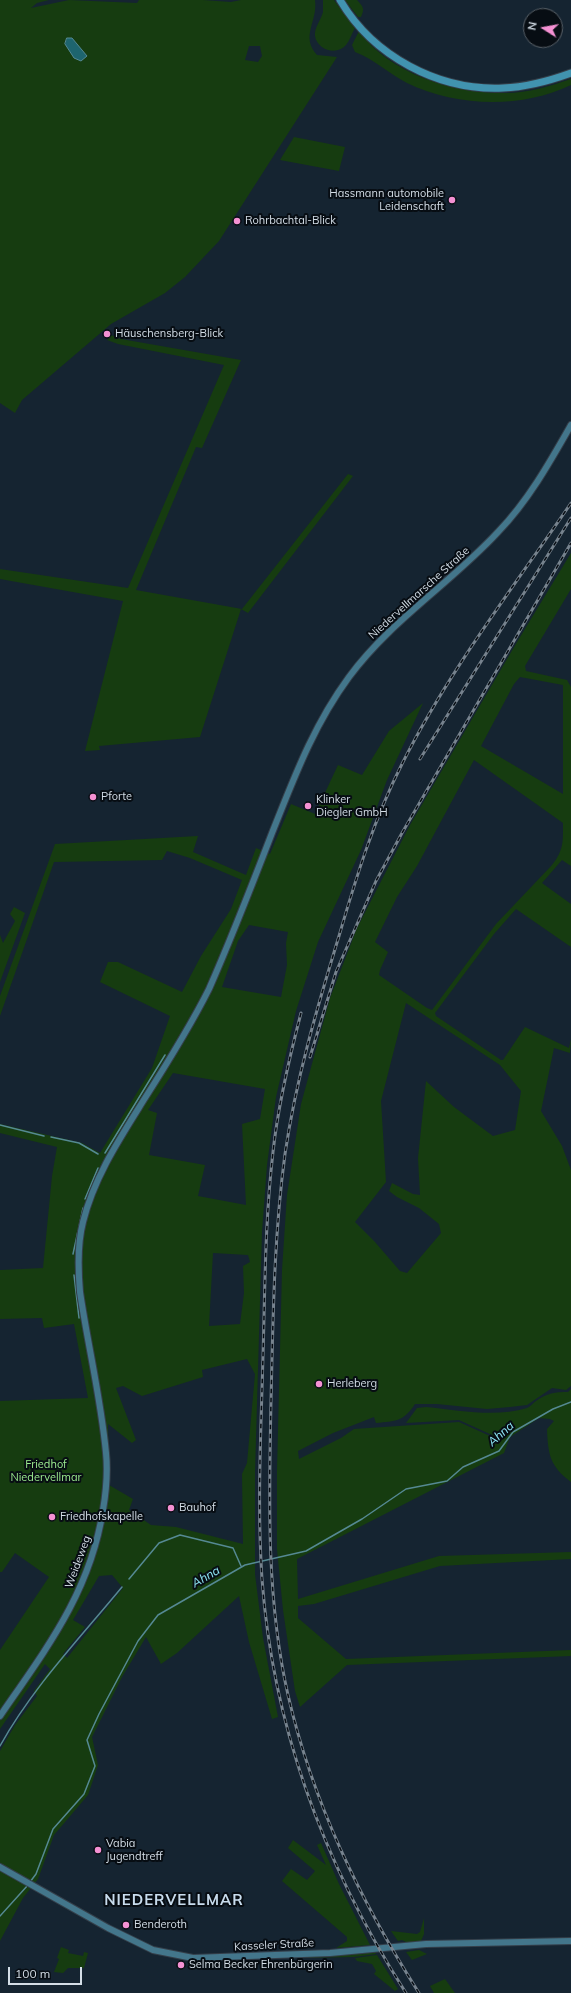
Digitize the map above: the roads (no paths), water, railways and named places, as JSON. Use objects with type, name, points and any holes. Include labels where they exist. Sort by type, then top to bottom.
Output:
[{"type":"main road","points":[[340,0],[362,30],[376,44],[398,60],[435,78],[458,85],[502,88],[539,83],[571,73]]},
{"type":"main road","name":"Niedervellmarsche Straße","points":[[84,1322],[80,1292],[79,1255],[83,1223],[96,1183],[119,1140],[194,1019],[209,988],[239,917],[303,754],[322,716],[377,642],[404,616],[465,565],[499,532],[523,503],[571,425]]},
{"type":"main road","name":"Weideweg","points":[[0,1716],[66,1619],[86,1576],[99,1534],[105,1493],[106,1454],[84,1322]]},
{"type":"main road","name":"Kasseler Straße","points":[[0,1867],[108,1928],[153,1950],[193,1958],[330,1953],[426,1944],[571,1941]]},
{"type":"water","points":[[67,38],[72,38],[87,56],[81,61],[74,58],[65,44]]},
{"type":"waterway","points":[[105,1153],[165,1055]]},
{"type":"waterway","points":[[0,1125],[44,1136]]},
{"type":"waterway","points":[[51,1137],[79,1143],[98,1154]]},
{"type":"waterway","points":[[85,1199],[98,1168]]},
{"type":"waterway","points":[[79,1227],[83,1208]]},
{"type":"waterway","points":[[73,1254],[78,1231]]},
{"type":"waterway","points":[[74,1275],[79,1318]]},
{"type":"waterway","name":"Ahna","points":[[30,1882],[36,1874],[53,1829],[84,1794],[95,1766],[87,1740],[99,1714],[138,1641],[158,1615],[245,1565],[306,1551],[362,1519],[406,1489],[447,1481],[463,1467],[499,1451],[513,1432],[553,1409],[571,1402]]},
{"type":"waterway","points":[[129,1579],[159,1543],[180,1535],[233,1548],[241,1566]]},
{"type":"waterway","points":[[0,1746],[27,1704],[42,1684],[73,1644],[122,1587]]},
{"type":"waterway","name":"Ahna","points":[[0,1916],[28,1885]]},
{"type":"railway","points":[[419,1993],[397,1958],[358,1886],[325,1812],[298,1735],[281,1659],[272,1585],[270,1548],[272,1339],[281,1184],[295,1098],[308,1044],[352,892],[374,827],[402,764],[420,730],[460,663],[571,503]]},
{"type":"railway","points":[[420,759],[571,518]]},
{"type":"railway","points":[[310,1057],[336,972],[376,881],[402,833],[571,543]]},
{"type":"railway","points":[[301,1013],[281,1099],[273,1152],[268,1203],[260,1468],[262,1579],[268,1634],[278,1689],[291,1743],[308,1795],[328,1846],[351,1897],[377,1945],[406,1993]]},
{"type":"place","name":"Hassmann automobile Leidenschaft","points":[[452,200]]},
{"type":"place","name":"Rohrbachtal-Blick","points":[[237,221]]},
{"type":"place","name":"Häuschensberg-Blick","points":[[107,334]]},
{"type":"place","name":"Pforte","points":[[93,797]]},
{"type":"place","name":"Klinker Diegler GmbH","points":[[308,806]]},
{"type":"place","name":"Herleberg","points":[[319,1384]]},
{"type":"place","name":"Bauhof","points":[[171,1508]]},
{"type":"place","name":"Friedhofskapelle","points":[[52,1517]]},
{"type":"place","name":"Vabia Jugendtreff","points":[[98,1850]]},
{"type":"place","name":"Benderoth","points":[[126,1925]]},
{"type":"place","name":"Selma Becker Ehrenbürgerin","points":[[181,1965]]},
{"type":"district","name":"NIEDERVELLMAR","points":[[174,1900]]},
{"type":"park label","name":"Friedhof Niedervellmar","points":[[46,1471]]}]
